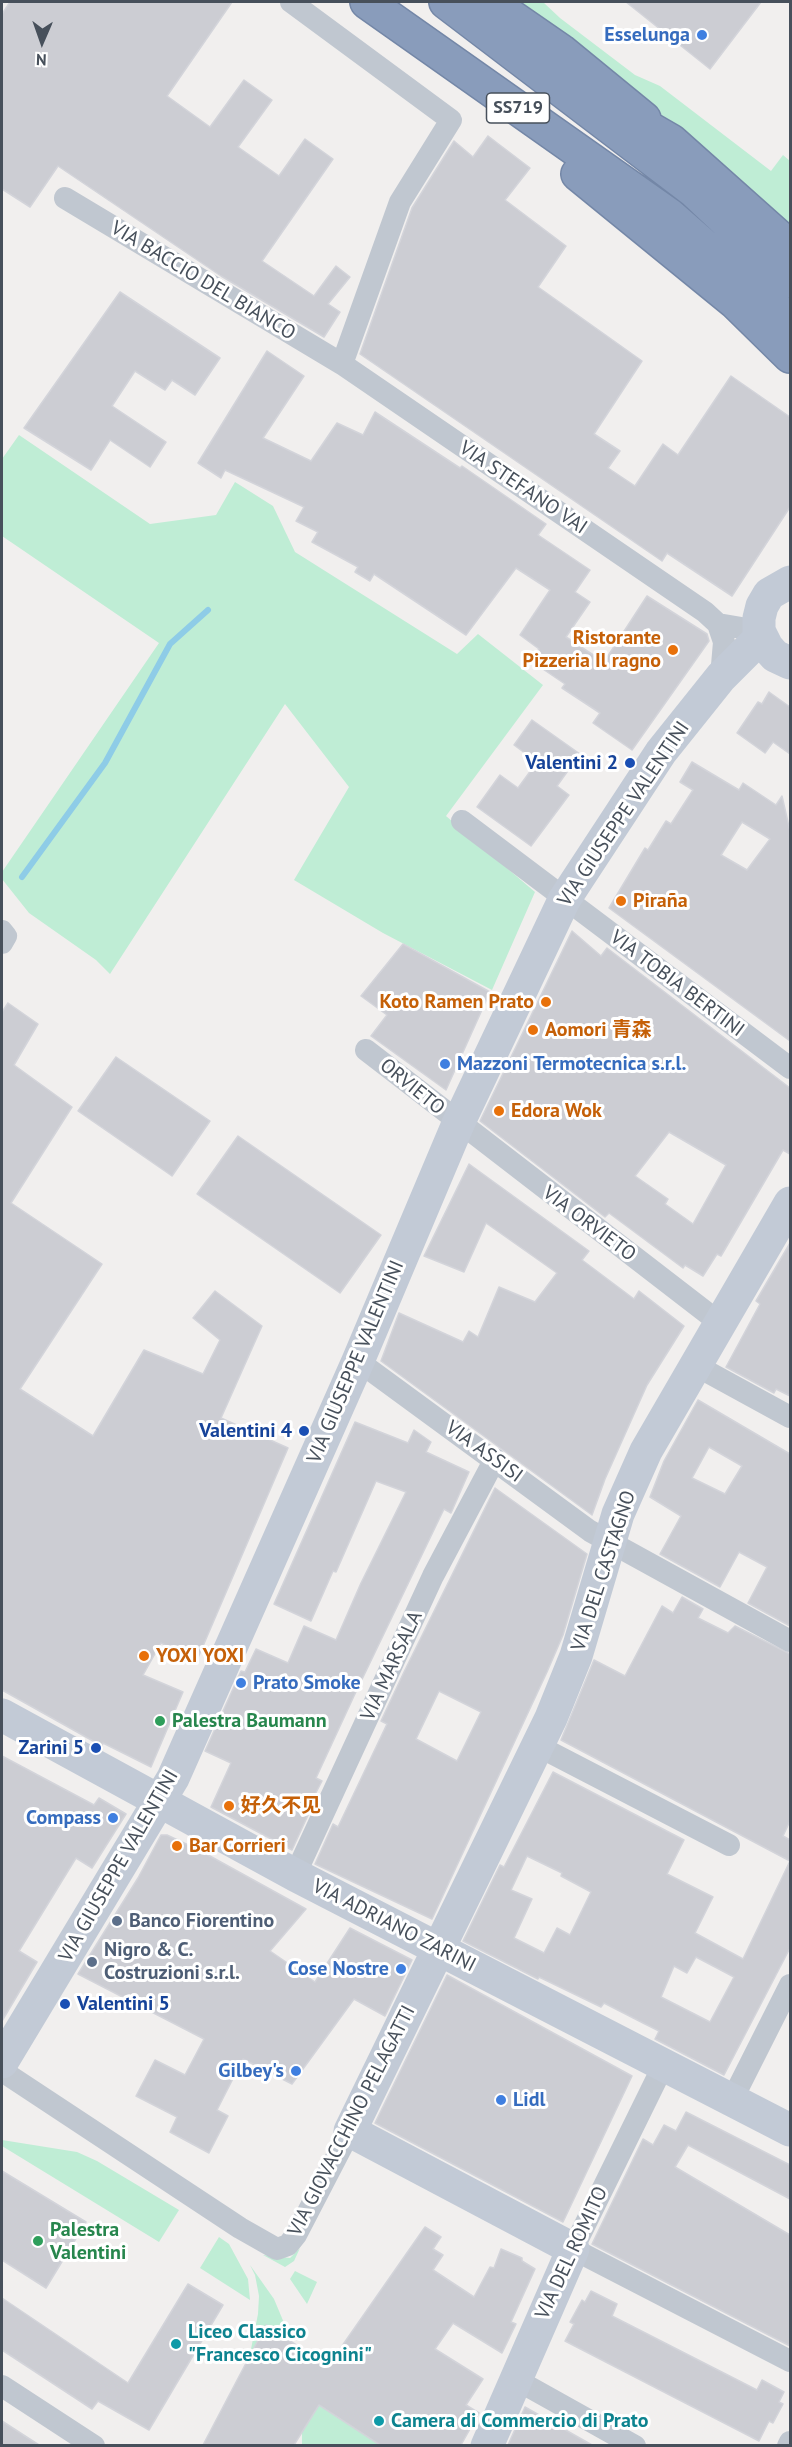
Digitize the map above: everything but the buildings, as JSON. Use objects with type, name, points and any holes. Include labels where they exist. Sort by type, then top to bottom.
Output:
[{"type":"highway","name":"SS719","points":[[367,2],[669,215],[790,321]]},
{"type":"highway","name":"SS719","points":[[446,2],[693,190],[790,281]]},
{"type":"highway","points":[[490,2],[561,51],[670,141],[790,247]]},
{"type":"highway","points":[[422,39],[610,201],[735,302],[790,356]]},
{"type":"highway","points":[[510,49],[670,141]]},
{"type":"street","points":[[291,2],[451,120],[400,202],[342,364]]},
{"type":"street","name":"VIA BACCIO DEL BIANCO","points":[[65,198],[342,364]]},
{"type":"street","name":"VIA STEFANO VAI","points":[[342,364],[711,618]]},
{"type":"street","name":"VIA GIUSEPPE VALENTINI","points":[[2,2062],[161,1802],[358,1361],[459,1124],[564,900],[661,752],[723,674],[769,639],[769,594],[790,582]]},
{"type":"street","points":[[723,674],[724,642],[711,618],[740,611],[769,639]]},
{"type":"street","name":"VIA TOBIA BERTINI","points":[[462,821],[790,1068]]},
{"type":"street","name":"ORVIETO","points":[[366,1050],[459,1124]]},
{"type":"street","name":"VIA ORVIETO","points":[[459,1124],[720,1323]]},
{"type":"street","name":"VIA DEL CASTAGNO","points":[[440,1951],[538,1746],[576,1656],[618,1514],[646,1451],[790,1203]]},
{"type":"street","name":"VIA ASSISI","points":[[358,1361],[609,1542],[790,1641]]},
{"type":"street","points":[[695,1365],[790,1417]]},
{"type":"street","name":"VIA MARSALA","points":[[296,1875],[433,1576],[495,1459]]},
{"type":"street","name":"VIA ADRIANO ZARINI","points":[[2,1715],[440,1951],[790,2130]]},
{"type":"street","points":[[538,1746],[729,1845]]},
{"type":"street","name":"VIA GIOVACCHINO PELAGATTI","points":[[2,2071],[240,2228],[277,2249],[288,2245],[296,2235],[440,1951]]},
{"type":"street","points":[[732,2100],[790,1985]]},
{"type":"street","name":"VIA DEL ROMITO","points":[[487,2445],[573,2249],[664,2064]]},
{"type":"street","points":[[350,2131],[790,2361]]},
{"type":"street","points":[[515,2379],[635,2445]]},
{"type":"street","points":[[2,2386],[94,2445]]},
{"type":"green space","points":[[510,2],[543,2],[560,18],[635,75],[660,86],[771,171],[783,155],[790,161],[790,234]]},
{"type":"green space","points":[[19,435],[150,524],[216,515],[235,482],[273,506],[295,552],[457,654],[478,634],[543,685],[446,816],[535,892],[492,990],[383,933],[294,880],[349,787],[285,704],[110,974],[96,960],[29,913],[2,879],[2,872],[159,643],[2,536],[2,459]]},
{"type":"green space","points":[[2,2140],[77,2152],[97,2161],[179,2210],[159,2242],[2,2146]]},
{"type":"green space","points":[[219,2237],[229,2244],[248,2279],[250,2300],[200,2268]]},
{"type":"green space","points":[[300,2248],[294,2261],[285,2267],[263,2255],[290,2258]]},
{"type":"green space","points":[[250,2265],[274,2299],[292,2342],[266,2326],[249,2359],[258,2314],[259,2296],[255,2275]]},
{"type":"green space","points":[[295,2271],[317,2282],[307,2304],[290,2279]]},
{"type":"green space","points":[[319,2405],[380,2445],[302,2445],[302,2432]]},
{"type":"waterway","points":[[22,877],[105,763],[170,644],[208,610]]},
{"type":"place","name":"Esselunga","points":[[702,35]]},
{"type":"place","name":"Ristorante Pizzeria Il ragno","points":[[673,650]]},
{"type":"place","name":"Valentini 2","points":[[630,763]]},
{"type":"place","name":"Piraña","points":[[621,901]]},
{"type":"place","name":"Koto Ramen Prato","points":[[546,1002]]},
{"type":"place","name":"Aomori 青森","points":[[533,1030]]},
{"type":"place","name":"Mazzoni Termotecnica s.r.l.","points":[[445,1064]]},
{"type":"place","name":"Edora Wok","points":[[499,1111]]},
{"type":"place","name":"Valentini 4","points":[[304,1431]]},
{"type":"place","name":"YOXI YOXI","points":[[144,1656]]},
{"type":"place","name":"Prato Smoke","points":[[241,1683]]},
{"type":"place","name":"Palestra Baumann","points":[[160,1721]]},
{"type":"place","name":"Zarini 5","points":[[96,1748]]},
{"type":"place","name":"好久不见","points":[[229,1806]]},
{"type":"place","name":"Compass","points":[[113,1818]]},
{"type":"place","name":"Bar Corrieri","points":[[177,1846]]},
{"type":"place","name":"Banco Fiorentino","points":[[117,1921]]},
{"type":"place","name":"Nigro & C. Costruzioni s.r.l.","points":[[92,1962]]},
{"type":"place","name":"Cose Nostre","points":[[401,1969]]},
{"type":"place","name":"Valentini 5","points":[[65,2004]]},
{"type":"place","name":"Gilbey's","points":[[296,2071]]},
{"type":"place","name":"Lidl","points":[[501,2100]]},
{"type":"place","name":"Palestra Valentini","points":[[38,2241]]},
{"type":"place","name":"Liceo Classico \"Francesco Cicognini\"","points":[[176,2344]]},
{"type":"place","name":"Camera di Commercio di Prato","points":[[379,2421]]}]
